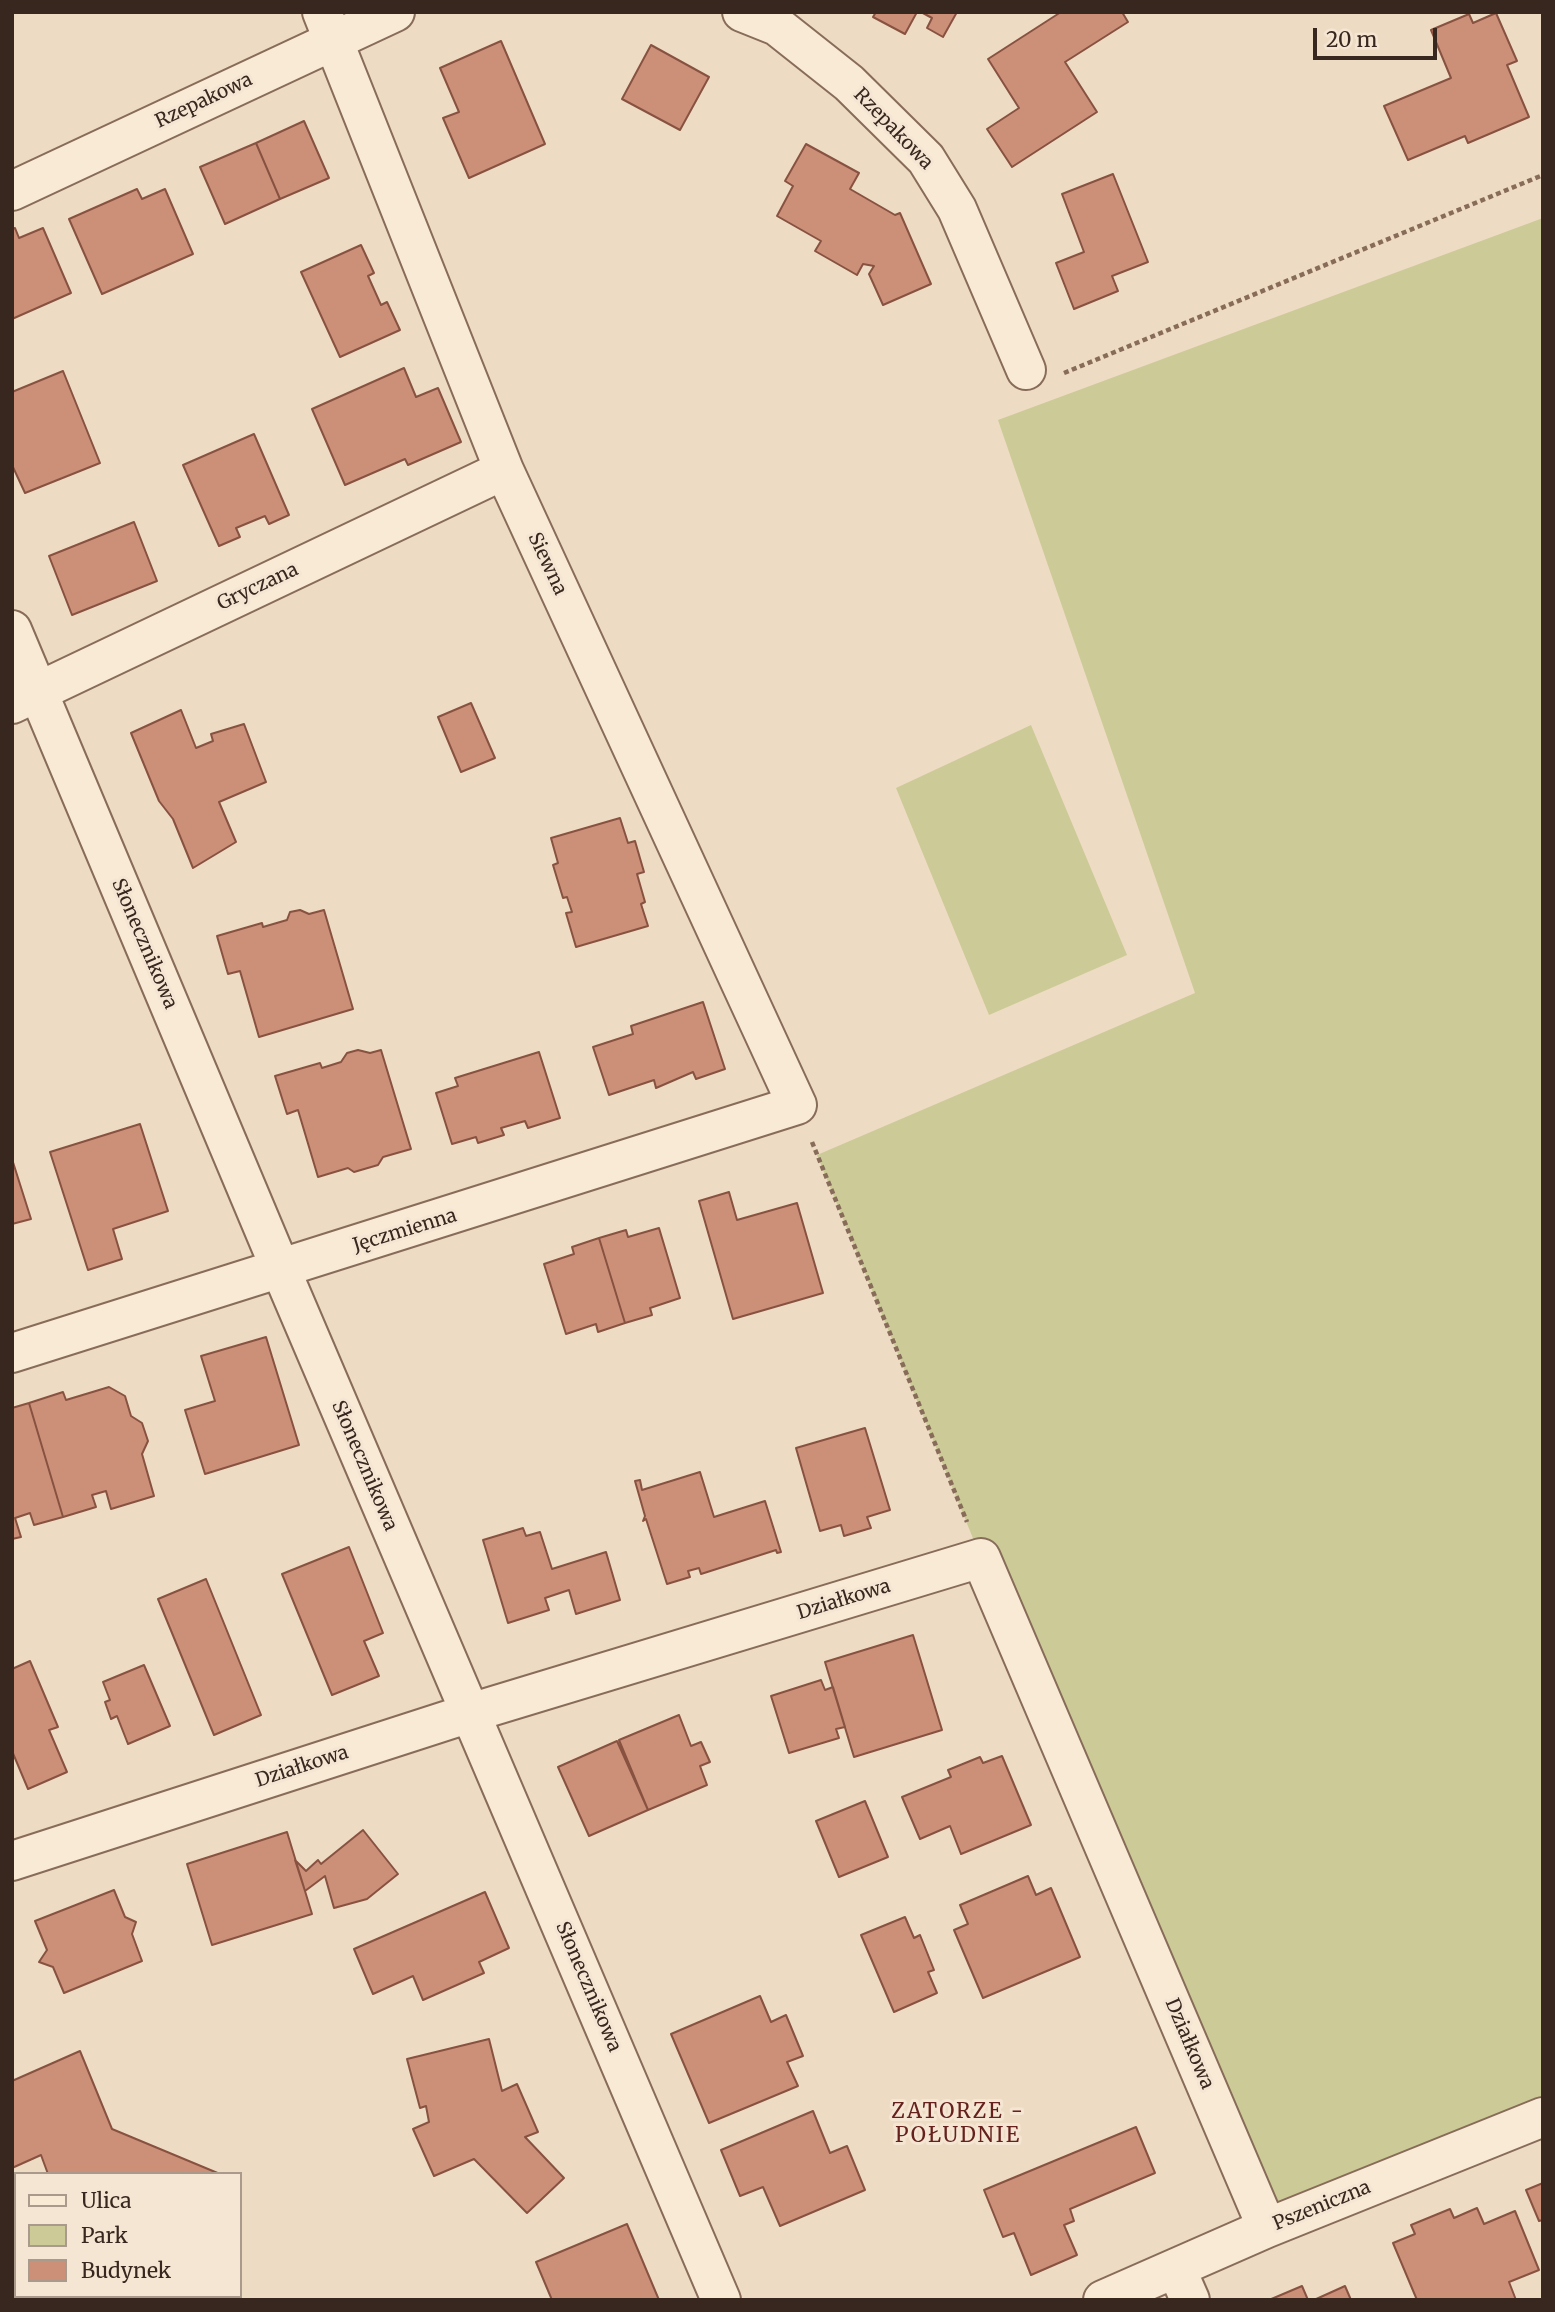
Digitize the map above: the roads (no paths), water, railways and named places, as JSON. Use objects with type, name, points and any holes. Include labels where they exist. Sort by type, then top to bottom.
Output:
[{"type":"street","name":"Rzepakowa","points":[[12,191],[329,26],[395,12]]},
{"type":"street","name":"Rzepakowa","points":[[768,17],[849,83],[926,159],[957,209],[1026,370]]},
{"type":"street","name":"Siewna","points":[[329,26],[504,471],[797,1105]]},
{"type":"street","name":"Gryczana","points":[[25,698],[504,471]]},
{"type":"street","name":"Słonecznikowa","points":[[12,631],[25,698],[281,1270],[721,2300]]},
{"type":"street","name":"Jęczmienna","points":[[12,1353],[797,1105]]},
{"type":"street","name":"Działkowa","points":[[12,1861],[470,1713],[981,1558],[1267,2228]]},
{"type":"street","name":"Pszeniczna","points":[[1103,2300],[1183,2284],[1267,2228],[1543,2117]]},
{"type":"district","name":"ZATORZE - POŁUDNIE","points":[[958,2124]]}]
